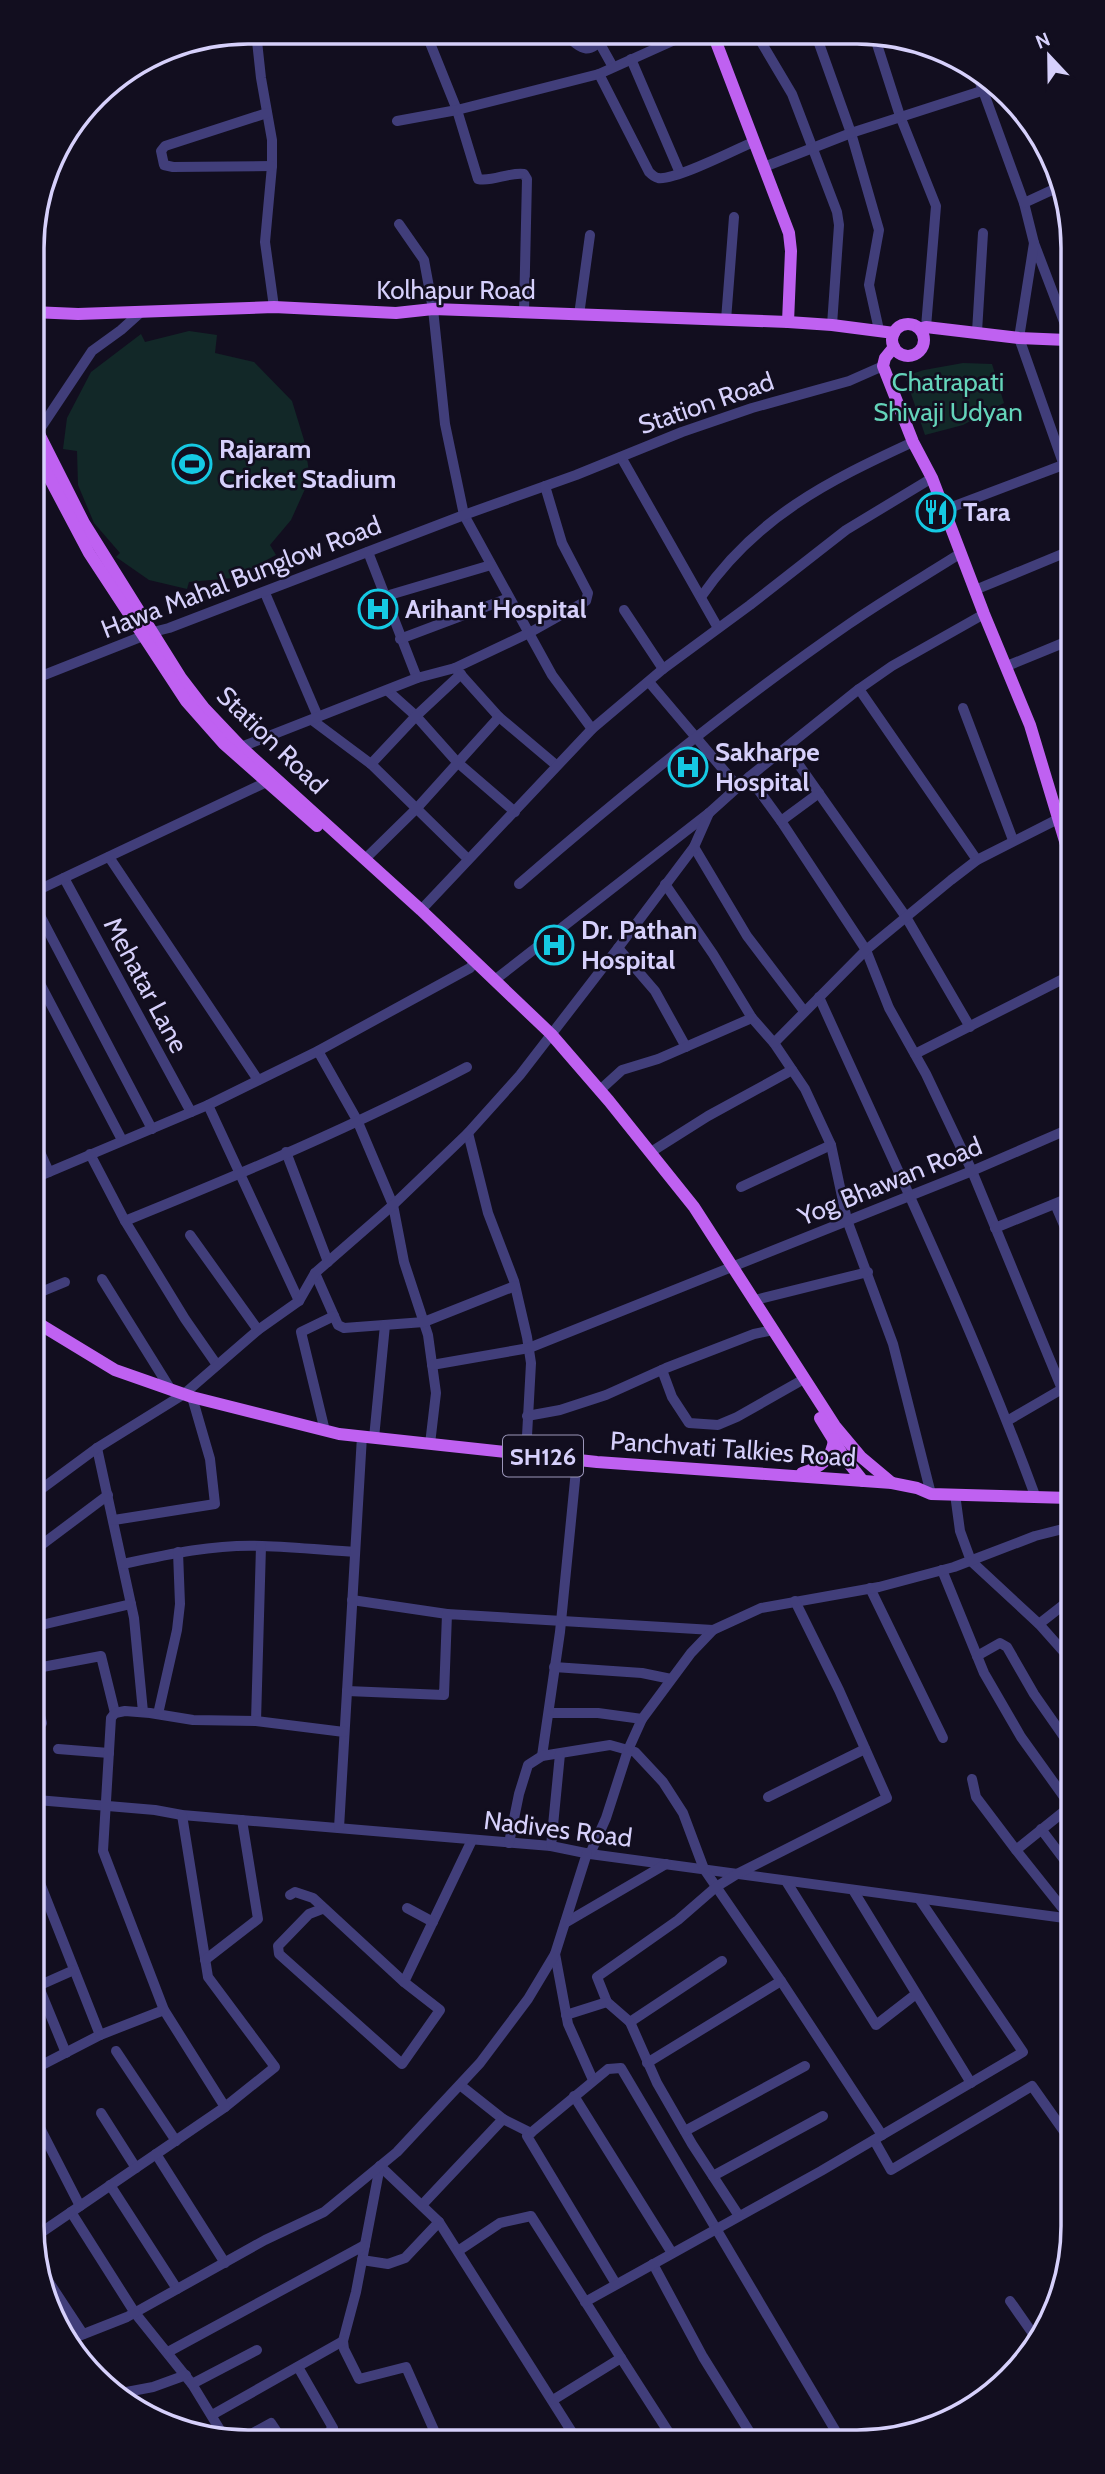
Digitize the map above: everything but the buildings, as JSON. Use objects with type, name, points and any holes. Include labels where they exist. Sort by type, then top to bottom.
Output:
[{"type":"main road","points":[[717,44],[789,233],[791,250],[788,322]]},
{"type":"main road","name":"Kolhapur Road","points":[[44,313],[78,314],[274,307],[396,313],[433,309],[788,322],[879,330],[894,340]]},
{"type":"main road","points":[[1061,340],[1018,338],[904,325],[883,366],[932,478],[1030,725],[1061,811]]},
{"type":"main road","points":[[894,340],[904,356],[917,353],[924,342],[927,328]]},
{"type":"main road","name":"Station Road","points":[[44,445],[83,523],[148,634],[165,672],[203,722],[365,859],[421,910],[499,991],[549,1036]]},
{"type":"main road","name":"Station Road","points":[[44,468],[84,544],[204,708],[271,780],[452,948],[496,979],[549,1036]]},
{"type":"main road","points":[[549,1036],[600,1090],[694,1207],[834,1440],[863,1480]]},
{"type":"main road","points":[[549,1036],[665,1179],[755,1300],[769,1331]]},
{"type":"main road","name":"Panchvati Talkies Road","points":[[44,1327],[115,1370],[188,1396],[325,1431],[577,1460],[892,1483],[931,1494],[1061,1498]]},
{"type":"main road","points":[[800,1381],[850,1446],[892,1483]]},
{"type":"main road","points":[[795,1475],[818,1468],[827,1460],[834,1440]]},
{"type":"street","points":[[258,44],[272,141],[265,242],[274,307]]},
{"type":"street","points":[[430,44],[457,110],[478,179],[484,181],[518,173],[524,174],[527,179],[524,312]]},
{"type":"street","points":[[576,44],[587,50],[597,44]]},
{"type":"street","points":[[605,44],[613,67]]},
{"type":"street","points":[[397,121],[457,110],[599,74],[665,44]]},
{"type":"street","points":[[762,44],[792,94],[837,212],[839,225],[832,325]]},
{"type":"street","points":[[820,44],[831,83],[851,133],[879,230],[869,285],[879,330]]},
{"type":"street","points":[[877,45],[900,116],[936,206],[927,328]]},
{"type":"street","points":[[631,59],[680,173]]},
{"type":"street","points":[[599,74],[649,172],[656,177],[680,173],[753,142]]},
{"type":"street","points":[[982,86],[1024,203],[1034,243],[1061,314]]},
{"type":"street","points":[[764,167],[900,116],[984,91]]},
{"type":"street","points":[[267,113],[165,146],[161,151],[161,159],[164,165],[173,167],[272,166]]},
{"type":"street","points":[[1024,203],[1052,190]]},
{"type":"street","points":[[726,320],[734,217]]},
{"type":"street","points":[[399,224],[424,260],[433,309],[445,424],[464,515],[552,676],[592,729]]},
{"type":"street","points":[[977,332],[983,233]]},
{"type":"street","points":[[579,315],[590,235]]},
{"type":"street","points":[[1034,243],[1018,338],[1061,458]]},
{"type":"street","points":[[44,415],[92,351],[141,312]]},
{"type":"street","name":"Station Road","points":[[464,515],[682,432],[752,408],[849,381],[883,366]]},
{"type":"street","points":[[701,597],[739,549],[786,509],[828,482],[914,442]]},
{"type":"street","points":[[621,457],[718,628]]},
{"type":"street","points":[[944,510],[1061,470]]},
{"type":"street","points":[[421,910],[592,729],[663,669],[846,530],[932,478]]},
{"type":"street","points":[[371,764],[458,671],[582,604],[588,597],[562,543],[545,486]]},
{"type":"street","name":"Hawa Mahal Bunglow Road","points":[[44,675],[148,634],[265,593],[464,515]]},
{"type":"street","points":[[368,552],[417,678]]},
{"type":"street","points":[[519,884],[696,736],[850,623],[961,553]]},
{"type":"street","points":[[975,590],[1061,554]]},
{"type":"street","points":[[386,596],[491,565]]},
{"type":"street","points":[[265,593],[315,719],[371,764],[468,859]]},
{"type":"street","points":[[400,639],[509,598]]},
{"type":"street","points":[[624,610],[663,669]]},
{"type":"street","points":[[496,979],[709,813],[749,777],[859,689],[892,666],[984,614]]},
{"type":"street","points":[[1007,666],[1061,644]]},
{"type":"street","points":[[241,747],[417,678],[458,671]]},
{"type":"street","points":[[458,671],[499,717],[556,765]]},
{"type":"street","points":[[649,682],[738,787]]},
{"type":"street","points":[[859,689],[977,860]]},
{"type":"street","points":[[388,691],[416,716],[457,762],[515,812]]},
{"type":"street","points":[[962,708],[1013,840]]},
{"type":"street","points":[[365,859],[417,808],[499,717]]},
{"type":"street","points":[[787,748],[906,917],[971,1027]]},
{"type":"street","points":[[749,777],[866,950],[889,1008],[915,1054],[972,1171],[1061,1387]]},
{"type":"street","points":[[44,887],[271,780]]},
{"type":"street","points":[[781,821],[819,793]]},
{"type":"street","points":[[44,1487],[97,1448],[188,1396],[217,1365],[258,1330],[299,1301],[316,1273],[393,1205],[468,1133],[520,1074],[695,847],[709,813]]},
{"type":"street","points":[[774,1043],[866,950],[977,860],[1061,818]]},
{"type":"street","points":[[695,847],[747,936],[804,1011]]},
{"type":"street","points":[[109,858],[258,1080]]},
{"type":"street","name":"Mehatar Lane","points":[[64,878],[191,1112]]},
{"type":"street","points":[[665,884],[752,1017],[792,1070],[831,1145],[847,1220],[893,1344],[931,1494]]},
{"type":"street","points":[[44,923],[152,1129]]},
{"type":"street","points":[[618,948],[655,991],[686,1046]]},
{"type":"street","points":[[44,1174],[208,1105],[318,1051],[473,965]]},
{"type":"street","points":[[915,1054],[1061,980]]},
{"type":"street","points":[[44,993],[122,1140]]},
{"type":"street","points":[[820,996],[910,1195],[1007,1421],[1036,1498]]},
{"type":"street","points":[[600,1090],[622,1070],[659,1059],[752,1017]]},
{"type":"street","points":[[318,1051],[357,1120],[393,1205],[404,1262],[428,1335],[436,1393],[430,1444]]},
{"type":"street","points":[[125,1221],[240,1174],[401,1102],[467,1067]]},
{"type":"street","points":[[651,1152],[708,1116],[792,1070]]},
{"type":"street","points":[[208,1105],[299,1301]]},
{"type":"street","name":"Yog Bhawan Road","points":[[432,1365],[529,1348],[972,1171],[1061,1132]]},
{"type":"street","points":[[468,1133],[488,1213],[515,1286],[529,1348],[531,1363],[526,1454]]},
{"type":"street","points":[[741,1187],[831,1145]]},
{"type":"street","points":[[286,1152],[328,1262]]},
{"type":"street","points":[[90,1154],[125,1221],[185,1319],[217,1365]]},
{"type":"street","points":[[44,1161],[49,1172]]},
{"type":"street","points":[[995,1228],[1061,1201]]},
{"type":"street","points":[[1055,1204],[1061,1218]]},
{"type":"street","points":[[190,1235],[258,1330]]},
{"type":"street","points":[[755,1300],[868,1272]]},
{"type":"street","points":[[316,1273],[338,1325],[344,1328],[424,1322],[515,1286]]},
{"type":"street","points":[[102,1279],[171,1390]]},
{"type":"street","points":[[44,1291],[65,1282]]},
{"type":"street","points":[[325,1431],[301,1332],[334,1316]]},
{"type":"street","points":[[339,1828],[355,1552],[368,1437],[385,1325]]},
{"type":"street","points":[[527,1416],[560,1410],[606,1395],[663,1370],[769,1331]]},
{"type":"street","points":[[663,1370],[672,1397],[689,1423],[718,1424],[737,1417],[800,1381]]},
{"type":"street","points":[[1007,1421],[1061,1390]]},
{"type":"street","points":[[114,1520],[215,1504],[209,1459],[188,1396]]},
{"type":"street","points":[[97,1448],[131,1604],[142,1712]]},
{"type":"street","points":[[542,1756],[561,1619],[577,1460]]},
{"type":"street","points":[[955,1494],[960,1531],[971,1561],[1061,1643]]},
{"type":"street","points":[[44,1543],[108,1495]]},
{"type":"street","points":[[77,2337],[135,2313],[324,2212],[397,2152],[480,2063],[528,1999],[555,1954],[589,1853],[606,1818],[628,1750],[642,1720],[671,1679],[713,1630],[761,1608],[870,1588],[942,1570],[1035,1536],[1061,1530]]},
{"type":"street","points":[[123,1564],[178,1552],[261,1546],[355,1552]]},
{"type":"street","points":[[256,1721],[261,1546]]},
{"type":"street","points":[[158,1714],[177,1630],[180,1604],[178,1552]]},
{"type":"street","points":[[942,1570],[984,1673],[1021,1737],[1061,1793]]},
{"type":"street","points":[[870,1588],[943,1738]]},
{"type":"street","points":[[352,1600],[447,1614],[713,1630]]},
{"type":"street","points":[[739,2216],[685,2131],[648,2063],[631,2022],[607,2002],[597,1978],[678,1920],[716,1887],[887,1798],[794,1601]]},
{"type":"street","points":[[44,1624],[131,1604]]},
{"type":"street","points":[[1039,1624],[1061,1607]]},
{"type":"street","points":[[347,1691],[444,1695],[447,1614]]},
{"type":"street","points":[[977,1656],[1000,1643],[1007,1647],[1034,1694],[1061,1733]]},
{"type":"street","points":[[44,1667],[101,1656],[115,1713]]},
{"type":"street","points":[[554,1667],[642,1673],[671,1679]]},
{"type":"street","points":[[225,2107],[164,2010],[103,1851],[111,1718],[115,1713],[125,1711],[142,1712],[193,1720],[256,1721],[344,1732]]},
{"type":"street","points":[[549,1713],[598,1713],[642,1720]]},
{"type":"street","points":[[509,1843],[528,1765],[542,1756],[610,1745],[635,1752],[663,1782],[683,1814],[704,1869],[781,1981],[878,2138],[891,2170],[1032,2086],[1061,2127]]},
{"type":"street","points":[[58,1749],[108,1753]]},
{"type":"street","points":[[768,1797],[865,1749]]},
{"type":"street","points":[[551,1846],[560,1754]]},
{"type":"street","points":[[972,1780],[976,1797],[1061,1905]]},
{"type":"street","name":"Nadives Road","points":[[44,1801],[181,1815],[551,1846],[920,1900],[1061,1918]]},
{"type":"street","points":[[1016,1850],[1061,1814]]},
{"type":"street","points":[[44,2230],[225,2107],[275,2067],[208,1978],[181,1815]]},
{"type":"street","points":[[205,1960],[258,1919],[242,1820]]},
{"type":"street","points":[[1041,1829],[1061,1855]]},
{"type":"street","points":[[404,1982],[472,1840]]},
{"type":"street","points":[[565,1923],[666,1864]]},
{"type":"street","points":[[786,1881],[876,2025],[916,1994]]},
{"type":"street","points":[[853,1890],[971,2083]]},
{"type":"street","points":[[290,1895],[295,1892],[313,1898],[404,1982],[440,2010],[402,2064],[279,1954],[278,1946],[309,1914],[322,1909]]},
{"type":"street","points":[[44,1893],[100,2035]]},
{"type":"street","points":[[585,2302],[878,2138],[1023,2052],[920,1900]]},
{"type":"street","points":[[407,1908],[433,1922]]},
{"type":"street","points":[[555,1954],[568,2024],[593,2080]]},
{"type":"street","points":[[631,2022],[722,1961]]},
{"type":"street","points":[[44,1983],[74,1970]]},
{"type":"street","points":[[648,2063],[781,1981]]},
{"type":"street","points":[[44,2000],[66,2053]]},
{"type":"street","points":[[566,2015],[607,2002]]},
{"type":"street","points":[[44,2064],[100,2035],[164,2010]]},
{"type":"street","points":[[116,2051],[176,2141]]},
{"type":"street","points":[[685,2131],[805,2066]]},
{"type":"street","points":[[616,2284],[527,2136],[608,2069],[621,2068],[835,2430]]},
{"type":"street","points":[[460,2085],[503,2119],[531,2133]]},
{"type":"street","points":[[574,2096],[672,2253]]},
{"type":"street","points":[[101,2113],[136,2168]]},
{"type":"street","points":[[713,2176],[824,2116]]},
{"type":"street","points":[[422,2206],[503,2119]]},
{"type":"street","points":[[44,2138],[75,2209],[135,2313],[189,2379],[220,2429]]},
{"type":"street","points":[[156,2154],[225,2263]]},
{"type":"street","points":[[380,2166],[439,2222],[571,2430]]},
{"type":"street","points":[[380,2166],[343,2341],[344,2349],[359,2379],[406,2367],[434,2430]]},
{"type":"street","points":[[110,2185],[177,2289]]},
{"type":"street","points":[[458,2251],[499,2223],[531,2216],[667,2430]]},
{"type":"street","points":[[362,2260],[388,2264],[405,2258],[439,2222]]},
{"type":"street","points":[[168,2352],[365,2245]]},
{"type":"street","points":[[653,2264],[703,2357],[748,2430]]},
{"type":"street","points":[[55,2291],[83,2334]]},
{"type":"street","points":[[1010,2301],[1032,2332]]},
{"type":"street","points":[[212,2415],[343,2341]]},
{"type":"street","points":[[128,2392],[189,2379],[257,2350]]},
{"type":"street","points":[[553,2400],[621,2358]]},
{"type":"street","points":[[298,2367],[333,2428],[331,2430]]},
{"type":"street","points":[[258,2430],[271,2423],[276,2430]]},
{"type":"green space","name":"Rajaram Cricket Stadium","points":[[189,331],[217,335],[215,353],[254,362],[292,401],[304,440],[310,478],[291,520],[270,545],[276,555],[233,578],[189,582],[187,589],[149,580],[116,557],[120,553],[94,523],[78,485],[77,451],[63,449],[67,418],[91,372],[141,334],[145,342]]},
{"type":"green space","name":"Chatrapati Shivaji Udyan","points":[[963,363],[992,364],[1004,403],[963,425],[925,435],[905,376]]},
{"type":"place","name":"Rajaram Cricket Stadium","points":[[192,464]]},
{"type":"place","name":"Tara","points":[[936,512]]},
{"type":"place","name":"Arihant Hospital","points":[[378,609]]},
{"type":"place","name":"Sakharpe Hospital","points":[[688,767]]},
{"type":"place","name":"Dr. Pathan Hospital","points":[[554,945]]}]
